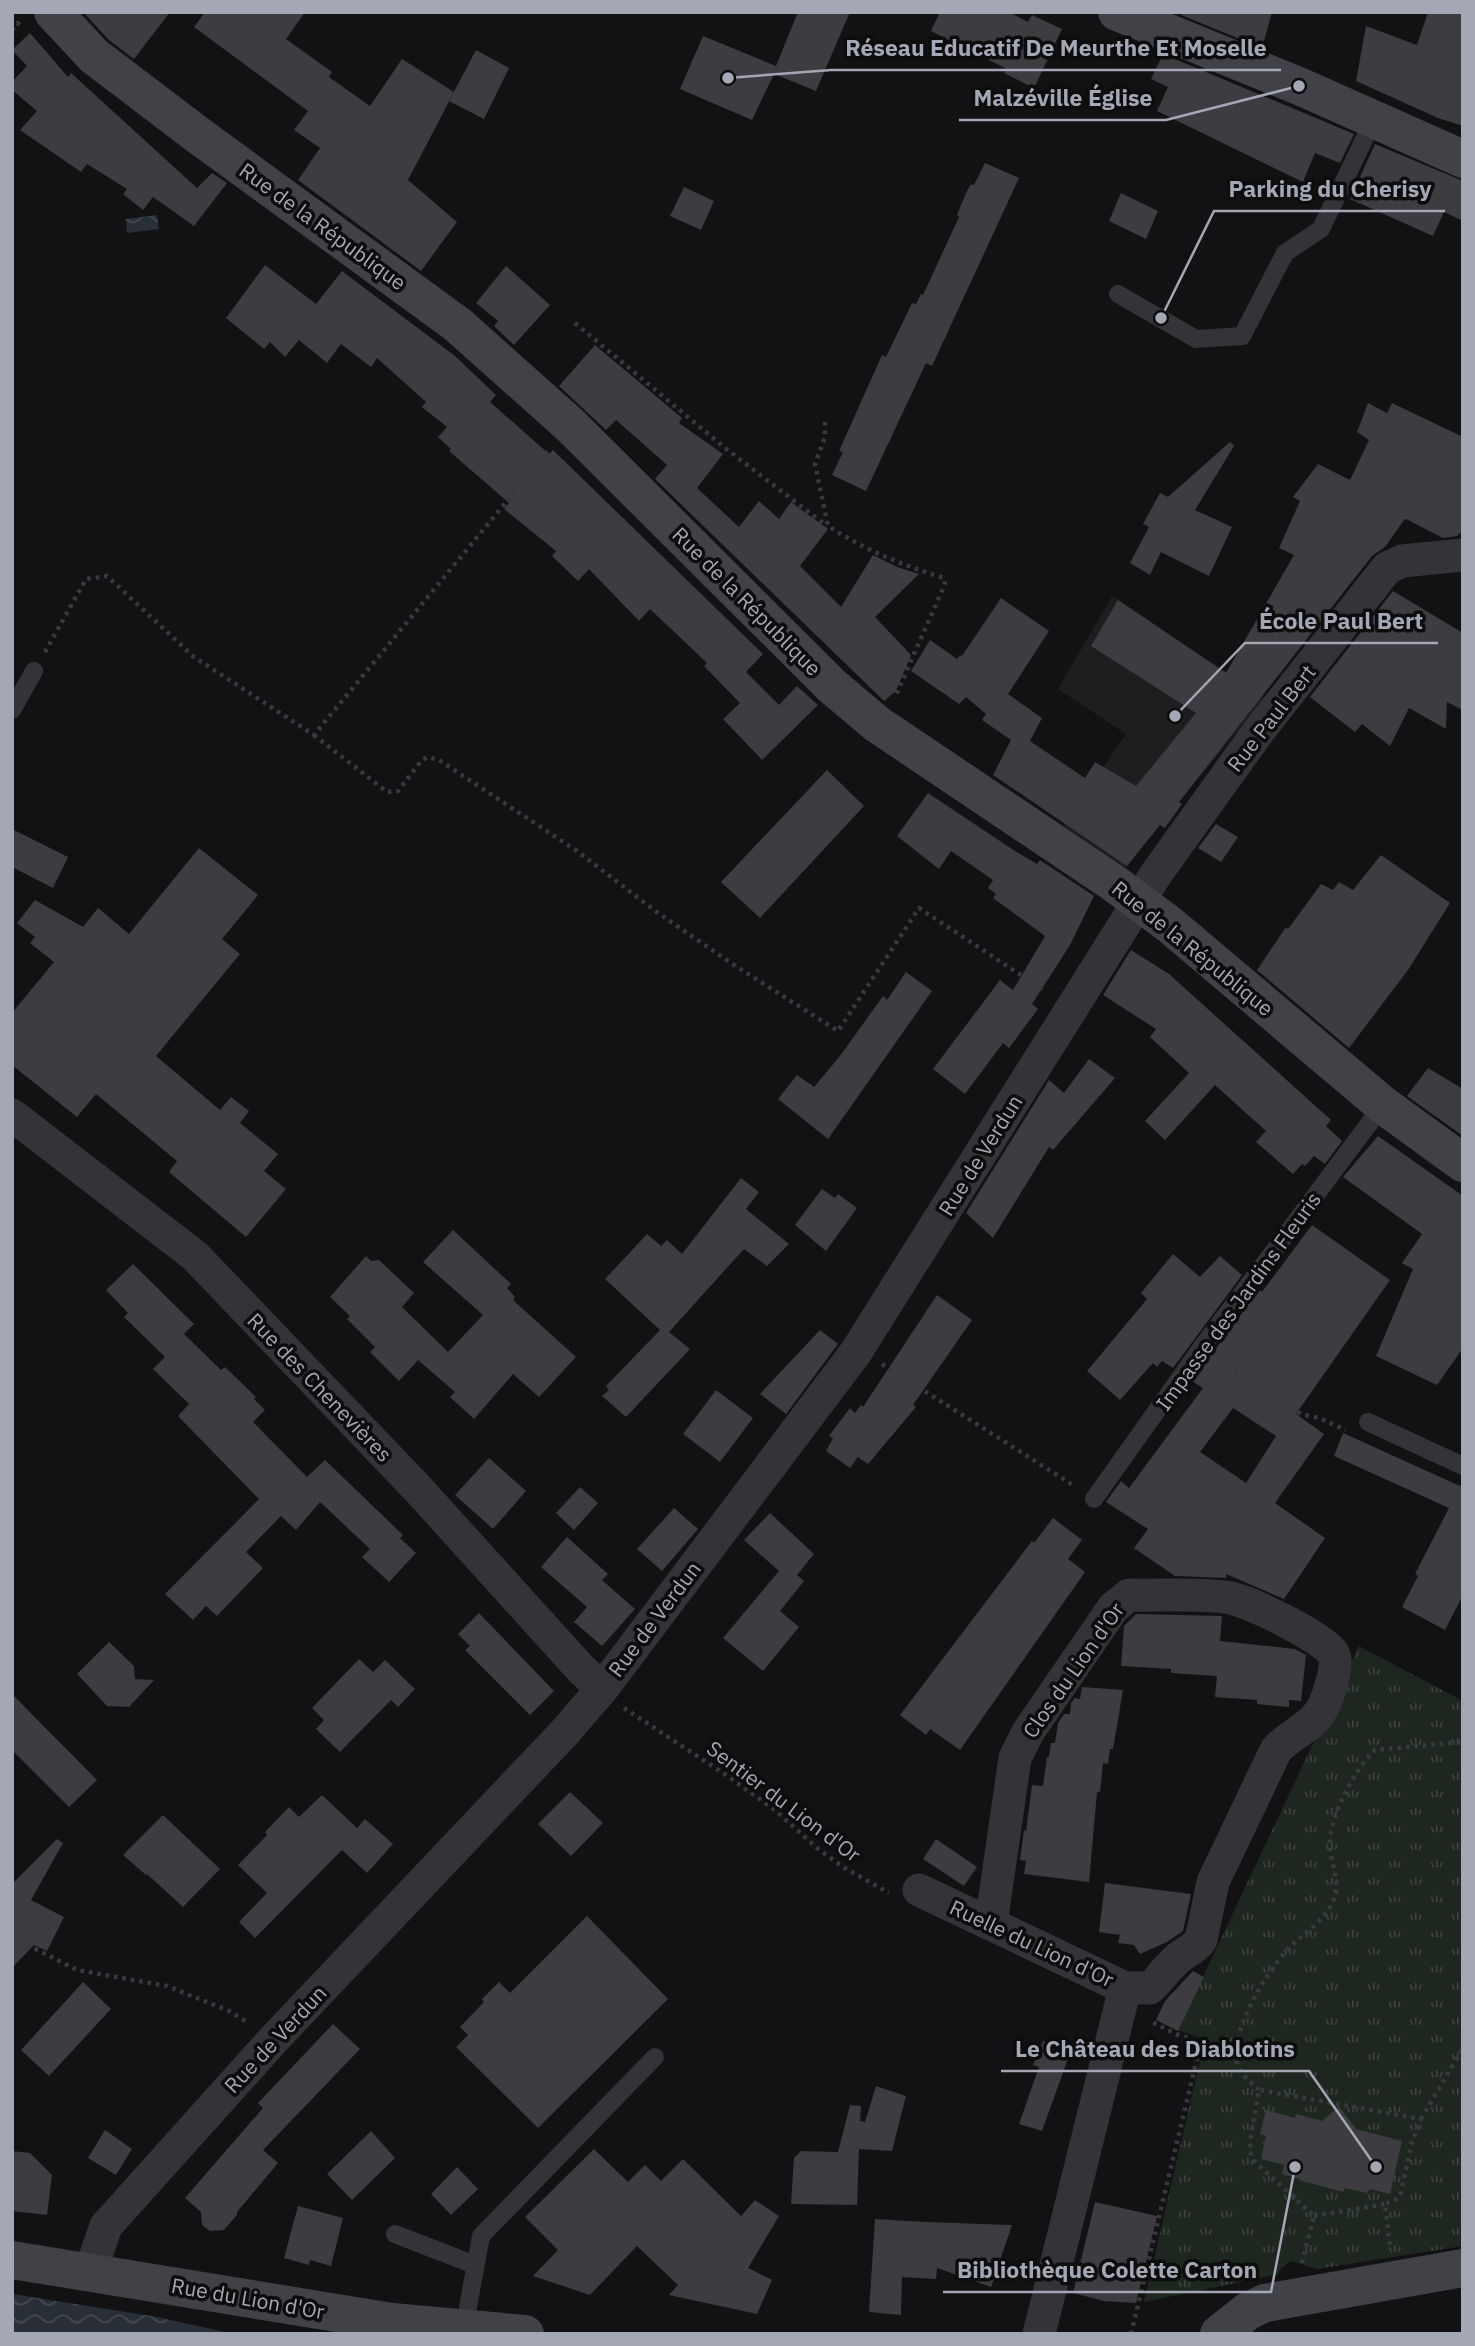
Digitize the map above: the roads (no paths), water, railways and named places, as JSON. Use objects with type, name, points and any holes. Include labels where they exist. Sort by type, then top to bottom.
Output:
[{"type":"main road","name":"Rue de la République","points":[[53,12],[94,55],[198,135],[458,324],[570,425],[832,686],[877,724],[1139,902],[1383,1105],[1463,1163]]},
{"type":"main road","points":[[1117,12],[1463,159]]},
{"type":"main road","name":"Rue du Lion d'Or","points":[[12,2260],[392,2322],[525,2334]]},
{"type":"main road","points":[[1219,2334],[1248,2311],[1265,2302],[1463,2268]]},
{"type":"street","name":"Rue Paul Bert","points":[[1139,902],[1156,874],[1258,732],[1387,568],[1402,561],[1463,555]]},
{"type":"street","name":"Rue de Verdun","points":[[94,2272],[96,2255],[106,2226],[274,2039],[564,1733],[602,1689],[857,1348],[1139,902]]},
{"type":"street","name":"Rue des Chenevières","points":[[12,1115],[195,1256],[418,1489],[602,1689]]},
{"type":"street","name":"Clos du Lion d'Or","points":[[991,1924],[1015,1758],[1028,1732],[1113,1608],[1129,1595],[1228,1598],[1255,1606],[1319,1641],[1335,1656],[1322,1710],[1312,1722],[1284,1741],[1276,1750],[1213,1882],[1205,1926],[1196,1947],[1174,1961],[1150,1988],[1123,1998]]},
{"type":"street","name":"Ruelle du Lion d'Or","points":[[919,1890],[991,1924],[1123,1998],[1040,2334]]},
{"type":"lane","points":[[1118,295],[1196,338],[1242,336],[1285,253],[1321,229],[1374,119]]},
{"type":"lane","points":[[12,710],[34,671]]},
{"type":"lane","name":"Impasse des Jardins Fleuris","points":[[1094,1499],[1202,1348],[1383,1105]]},
{"type":"lane","points":[[1368,1422],[1463,1466]]},
{"type":"lane","points":[[464,2329],[481,2236],[655,2057]]},
{"type":"lane","points":[[395,2234],[475,2265]]},
{"type":"water","points":[[157,215],[159,229],[127,233],[126,219]]},
{"type":"water","points":[[12,2294],[157,2317],[234,2334],[12,2334]]},
{"type":"place","name":"Réseau Educatif De Meurthe Et Moselle","points":[[728,78]]},
{"type":"place","name":"Malzéville Église","points":[[1299,86]]},
{"type":"place","name":"Parking du Cherisy","points":[[1161,318]]},
{"type":"place","name":"École Paul Bert","points":[[1175,716]]},
{"type":"place","name":"Bibliothèque Colette Carton","points":[[1295,2167]]},
{"type":"place","name":"Le Château des Diablotins","points":[[1376,2167]]}]
